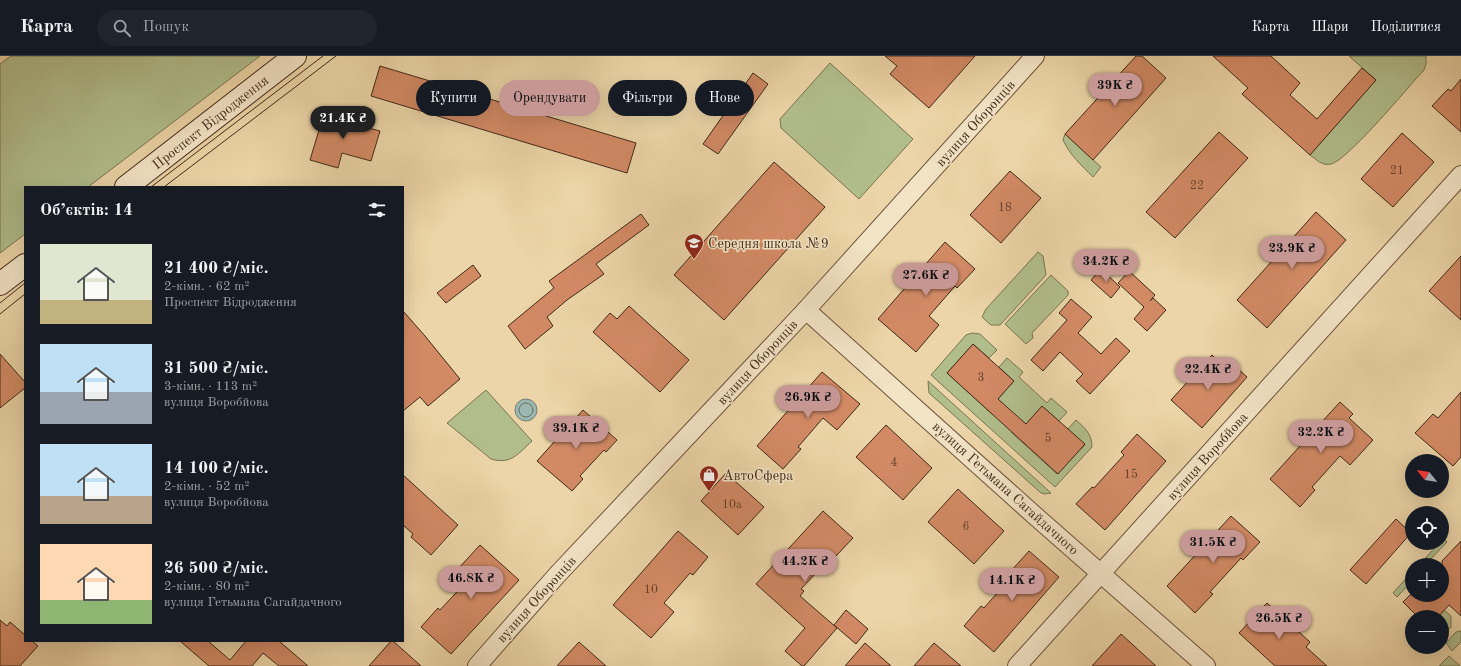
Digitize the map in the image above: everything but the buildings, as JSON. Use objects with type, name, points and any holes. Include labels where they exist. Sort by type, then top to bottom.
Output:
[{"type":"main road","name":"Проспект Відродження","points":[[127,186],[295,56]]},
{"type":"main road","points":[[0,284],[24,266]]},
{"type":"street","name":"вулиця Оборонців","points":[[477,666],[557,575],[806,310],[1035,56]]},
{"type":"street","name":"вулиця Воробйова","points":[[1017,666],[1461,175]]},
{"type":"street","name":"вулиця Гетьмана Сагайдачного","points":[[806,310],[1032,514],[1206,666]]},
{"type":"green space","points":[[11,56],[260,56],[89,186],[24,186],[24,235],[0,253],[0,64]]},
{"type":"green space","points":[[1349,56],[1426,56],[1426,64],[1424,70],[1364,137],[1339,160],[1331,164],[1325,164],[1310,155],[1376,80]]},
{"type":"green space","points":[[830,63],[913,139],[859,199],[781,128],[780,119]]},
{"type":"green space","points":[[1065,134],[1101,167],[1093,177],[1076,160],[1069,150],[1063,140]]},
{"type":"green space","points":[[1038,252],[1043,256],[1046,275],[1000,325],[991,325],[982,317],[986,309]]},
{"type":"green space","points":[[1051,275],[1068,291],[1068,295],[1032,333],[1033,338],[1026,344],[1005,324]]},
{"type":"green space","points":[[972,333],[980,334],[997,350],[989,358],[973,344],[947,373],[993,415],[1003,404],[998,399],[1014,381],[999,367],[1007,358],[1023,372],[1019,377],[1047,403],[1051,398],[1067,412],[1059,421],[1042,406],[1026,424],[1021,420],[1011,432],[1057,474],[1085,445],[1068,429],[1076,420],[1091,438],[1092,447],[1055,487],[931,375],[966,335]]},
{"type":"green space","points":[[928,381],[1051,493],[1041,493],[929,393]]},
{"type":"green space","points":[[486,390],[532,441],[519,454],[509,459],[491,459],[447,423]]},
{"type":"green space","points":[[1433,550],[1439,550],[1432,558],[1426,558]]},
{"type":"green space","points":[[1405,580],[1405,588],[1397,597],[1393,593]]},
{"type":"green space","points":[[1449,614],[1451,616],[1451,627],[1449,629]]},
{"type":"green space","points":[[1461,631],[1461,642],[1452,651],[1449,647],[1449,640],[1456,632]]},
{"type":"green space","points":[[1449,656],[1460,666],[1439,666]]},
{"type":"water","points":[[526,399],[534,402],[537,410],[534,418],[526,421],[518,418],[515,410],[518,402]]},
{"type":"tram line","points":[[152,186],[323,56]]},
{"type":"tram line","points":[[165,186],[336,56]]},
{"type":"tram line","points":[[0,303],[24,284]]},
{"type":"tram line","points":[[0,314],[24,295]]},
{"type":"place","name":"Середня школа №9","points":[[694,260]]},
{"type":"place","name":"АвтоСфера","points":[[709,492]]}]
